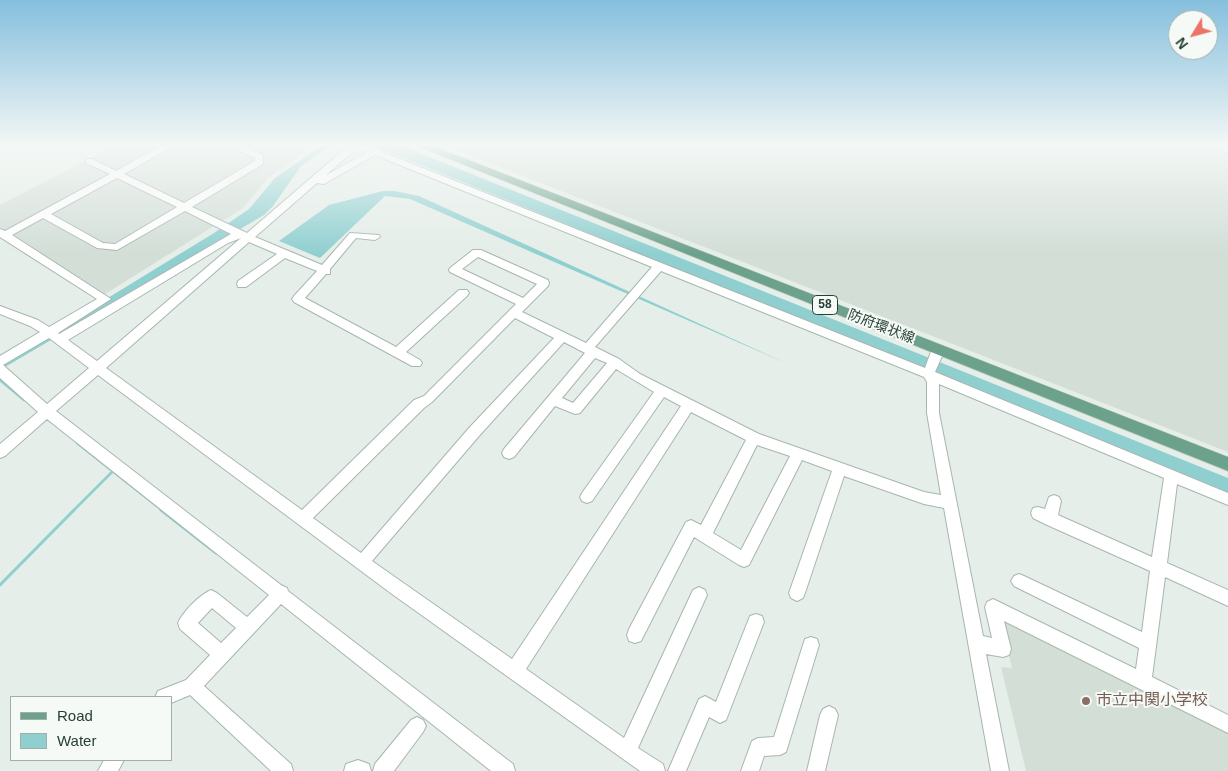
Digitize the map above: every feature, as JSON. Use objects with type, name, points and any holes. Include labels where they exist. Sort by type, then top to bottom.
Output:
[{"type":"main road","name":"防府環状線","points":[[512,182],[937,352],[1228,464]]},
{"type":"street","points":[[3,233],[104,182]]},
{"type":"street","points":[[132,182],[241,235],[326,271]]},
{"type":"street","points":[[43,214],[100,246],[111,248],[123,244],[228,182]]},
{"type":"street","points":[[0,452],[96,368],[241,235],[313,182]]},
{"type":"street","points":[[307,187],[321,182]]},
{"type":"street","points":[[451,182],[658,267],[928,374],[1228,499]]},
{"type":"street","points":[[3,233],[105,299],[55,337]]},
{"type":"street","points":[[0,362],[55,337],[224,241],[241,235]]},
{"type":"street","points":[[375,237],[354,235],[336,254],[326,271],[298,299],[416,362]]},
{"type":"street","points":[[302,519],[419,404],[428,398],[514,312],[524,303],[544,283],[477,252],[454,270],[524,303]]},
{"type":"street","points":[[242,284],[285,253]]},
{"type":"street","points":[[509,453],[554,400],[591,350],[658,267]]},
{"type":"street","points":[[398,352],[463,293]]},
{"type":"street","points":[[0,310],[34,322],[302,519],[656,771]]},
{"type":"street","points":[[514,312],[615,362],[636,377],[688,406],[754,438],[924,498],[949,503]]},
{"type":"street","points":[[362,562],[474,432],[562,337]]},
{"type":"street","points":[[928,374],[937,352]]},
{"type":"street","points":[[554,400],[575,409],[615,362]]},
{"type":"street","points":[[0,369],[3,374],[46,411],[281,593],[506,771]]},
{"type":"street","points":[[928,374],[933,382],[933,413],[1000,771]]},
{"type":"street","points":[[587,497],[661,391]]},
{"type":"street","points":[[516,670],[688,406]]},
{"type":"street","points":[[704,535],[754,438]]},
{"type":"street","points":[[635,634],[691,527],[744,560],[798,454]]},
{"type":"street","points":[[796,593],[840,467]]},
{"type":"street","points":[[1143,681],[1160,568],[1171,476]]},
{"type":"street","points":[[1054,501],[1044,516],[1228,598]]},
{"type":"street","points":[[1020,581],[1148,644]]},
{"type":"street","points":[[167,696],[192,686],[281,593]]},
{"type":"street","points":[[628,750],[699,595]]},
{"type":"street","points":[[222,656],[186,623],[211,598],[249,628]]},
{"type":"street","points":[[976,644],[1003,649],[993,607],[1228,724]]},
{"type":"street","points":[[677,771],[705,705],[720,714],[756,622]]},
{"type":"street","points":[[750,771],[758,747],[780,746],[812,645]]},
{"type":"street","points":[[192,686],[284,771]]},
{"type":"street","points":[[816,771],[829,715]]},
{"type":"street","points":[[382,771],[417,726]]},
{"type":"street","points":[[107,771],[115,761]]},
{"type":"street","points":[[353,771],[358,769],[362,771]]},
{"type":"shaded area","points":[[44,182],[265,182],[243,208],[105,294],[0,232],[0,205]]},
{"type":"shaded area","points":[[538,182],[1228,182],[1228,452]]},
{"type":"shaded area","name":"市立中関小学校","points":[[1000,618],[1228,733],[1228,771],[1026,771],[1001,667],[1012,668]]},
{"type":"water","points":[[272,182],[290,182],[273,206],[264,215],[5,367],[0,364],[214,233],[249,209]]},
{"type":"water","points":[[463,182],[492,182],[1228,478],[1228,493]]},
{"type":"water","points":[[383,191],[395,191],[419,196],[788,364],[410,199],[385,196],[320,258],[279,241],[329,205]]},
{"type":"waterway","points":[[0,380],[24,400]]},
{"type":"waterway","points":[[77,443],[163,511]]},
{"type":"waterway","points":[[74,510],[112,472]]},
{"type":"waterway","points":[[0,585],[74,510]]},
{"type":"waterway","points":[[161,510],[216,553]]},
{"type":"place","name":"市立中関小学校","points":[[1086,701]]}]
